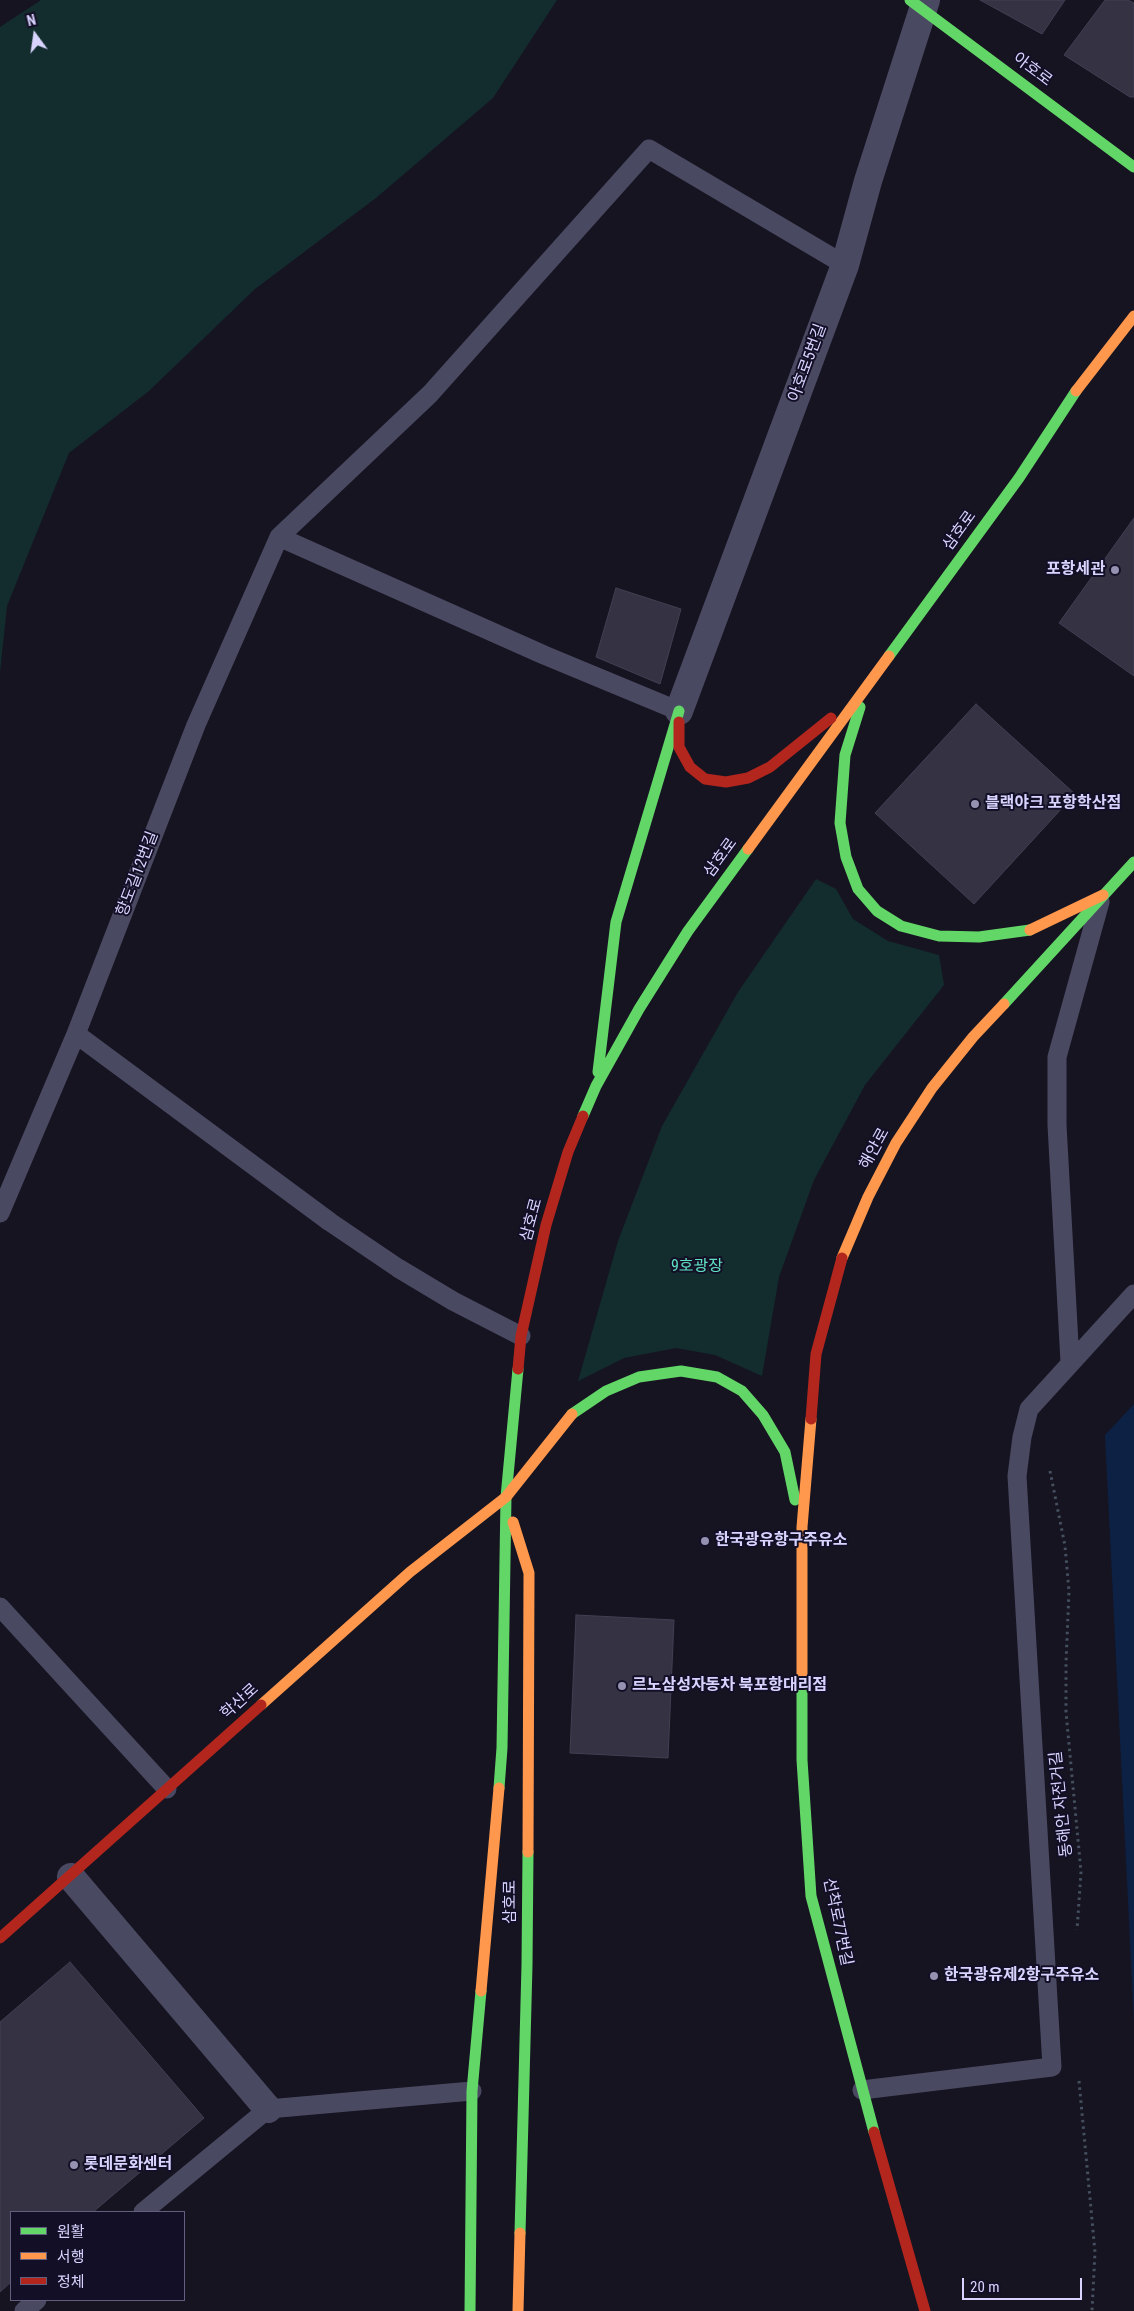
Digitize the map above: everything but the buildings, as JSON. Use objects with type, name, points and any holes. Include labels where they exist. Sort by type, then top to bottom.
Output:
[{"type":"main road","name":"아호로","points":[[920,3],[1134,167]]},
{"type":"main road","name":"삼호로","points":[[470,2311],[472,2091],[502,1748],[506,1496],[521,1336],[546,1225],[565,1162],[596,1086],[639,1009],[688,931],[1019,478],[1080,387],[1134,316]]},
{"type":"main road","points":[[678,711],[678,747],[690,768],[705,779],[726,782],[748,778],[770,767],[865,690]]},
{"type":"main road","points":[[865,690],[846,755],[841,790],[840,823],[846,857],[858,889],[877,911],[901,926],[939,936],[979,937],[1033,930],[1102,895]]},
{"type":"main road","points":[[596,1086],[616,922],[678,711]]},
{"type":"main road","name":"해안로","points":[[802,1527],[816,1354],[845,1248],[868,1197],[896,1143],[932,1088],[973,1037],[1134,862]]},
{"type":"main road","name":"학산로","points":[[0,1938],[71,1877],[410,1572],[506,1496],[574,1412],[606,1391],[640,1377],[681,1370],[717,1377],[742,1391],[763,1414],[785,1452],[802,1527]]},
{"type":"main road","name":"삼호로","points":[[506,1496],[529,1573],[527,1965],[518,2311]]},
{"type":"main road","name":"선착로77번길","points":[[802,1527],[802,1760],[811,1896],[862,2090],[925,2311]]},
{"type":"street","name":"아호로5번길","points":[[678,711],[845,265],[920,3]]},
{"type":"street","points":[[71,1877],[268,2109]]},
{"type":"lane","points":[[678,711],[544,655],[279,537],[430,394],[648,149],[845,265]]},
{"type":"lane","name":"항도길12번길","points":[[0,1213],[76,1034],[196,725],[279,537]]},
{"type":"lane","points":[[1070,1362],[1057,1125],[1056,1057],[1102,895]]},
{"type":"lane","points":[[76,1034],[337,1227],[398,1268],[521,1336]]},
{"type":"lane","points":[[862,2090],[1052,2067],[1017,1476],[1022,1437],[1029,1409],[1134,1294]]},
{"type":"lane","points":[[0,1606],[167,1789]]},
{"type":"lane","points":[[144,2211],[268,2109],[472,2091]]},
{"type":"lane","points":[[24,2311],[36,2301]]},
{"type":"path","name":"동해안 자전거길","points":[[1049,1466],[1065,1546],[1069,1591],[1066,1712],[1081,1872],[1076,1936]]},
{"type":"path","points":[[1079,2074],[1095,2252],[1092,2311]]},
{"type":"green space","points":[[41,0],[557,0],[493,98],[376,198],[255,289],[149,391],[69,453],[7,606],[0,673],[0,27]]},
{"type":"green space","name":"9호광장","points":[[816,879],[836,889],[853,919],[888,941],[939,955],[944,985],[865,1085],[814,1180],[779,1277],[762,1376],[715,1355],[676,1348],[624,1358],[578,1381],[618,1241],[662,1126],[738,992]]},
{"type":"water","points":[[1134,1404],[1134,2023],[1105,1435]]},
{"type":"traffic: fast","points":[[910,0],[1134,167]]},
{"type":"traffic: fast","points":[[889,656],[1019,478],[1076,391]]},
{"type":"traffic: fast","points":[[860,707],[845,755],[840,823],[846,857],[858,889],[877,911],[901,926],[939,936],[979,937],[1030,930]]},
{"type":"traffic: fast","points":[[598,1072],[616,922],[679,711]]},
{"type":"traffic: fast","points":[[583,1116],[596,1086],[639,1009],[688,931],[748,849]]},
{"type":"traffic: fast","points":[[1004,1004],[1134,862]]},
{"type":"traffic: fast","points":[[499,1788],[502,1748],[506,1497],[518,1369]]},
{"type":"traffic: fast","points":[[572,1414],[606,1391],[639,1377],[681,1371],[717,1377],[742,1391],[763,1415],[785,1452],[795,1500]]},
{"type":"traffic: fast","points":[[802,1679],[802,1760],[811,1896],[874,2132]]},
{"type":"traffic: fast","points":[[520,2233],[528,1852]]},
{"type":"traffic: fast","points":[[470,2311],[472,2091],[481,1991]]},
{"type":"traffic: slow","points":[[1076,391],[1134,316]]},
{"type":"traffic: slow","points":[[748,849],[889,656]]},
{"type":"traffic: slow","points":[[1030,930],[1103,895]]},
{"type":"traffic: slow","points":[[842,1258],[868,1197],[896,1143],[932,1088],[973,1037],[1004,1004]]},
{"type":"traffic: slow","points":[[261,1705],[410,1572],[506,1497],[572,1414]]},
{"type":"traffic: slow","points":[[802,1679],[802,1527],[811,1419]]},
{"type":"traffic: slow","points":[[513,1522],[529,1573],[528,1852]]},
{"type":"traffic: slow","points":[[481,1991],[499,1788]]},
{"type":"traffic: slow","points":[[518,2311],[520,2233]]},
{"type":"traffic: jam","points":[[679,722],[679,747],[690,767],[705,779],[726,782],[748,778],[770,767],[831,718]]},
{"type":"traffic: jam","points":[[518,1369],[521,1336],[546,1225],[568,1152],[583,1116]]},
{"type":"traffic: jam","points":[[811,1419],[816,1354],[842,1258]]},
{"type":"traffic: jam","points":[[0,1938],[261,1705]]},
{"type":"traffic: jam","points":[[874,2132],[925,2311]]},
{"type":"place","name":"포항세관","points":[[1115,570]]},
{"type":"place","name":"블랙야크 포항학산점","points":[[975,804]]},
{"type":"place","name":"한국광유항구주유소","points":[[705,1541]]},
{"type":"place","name":"르노삼성자동차 북포항대리점","points":[[622,1686]]},
{"type":"place","name":"한국광유제2항구주유소","points":[[934,1976]]},
{"type":"place","name":"롯데문화센터","points":[[74,2165]]}]
